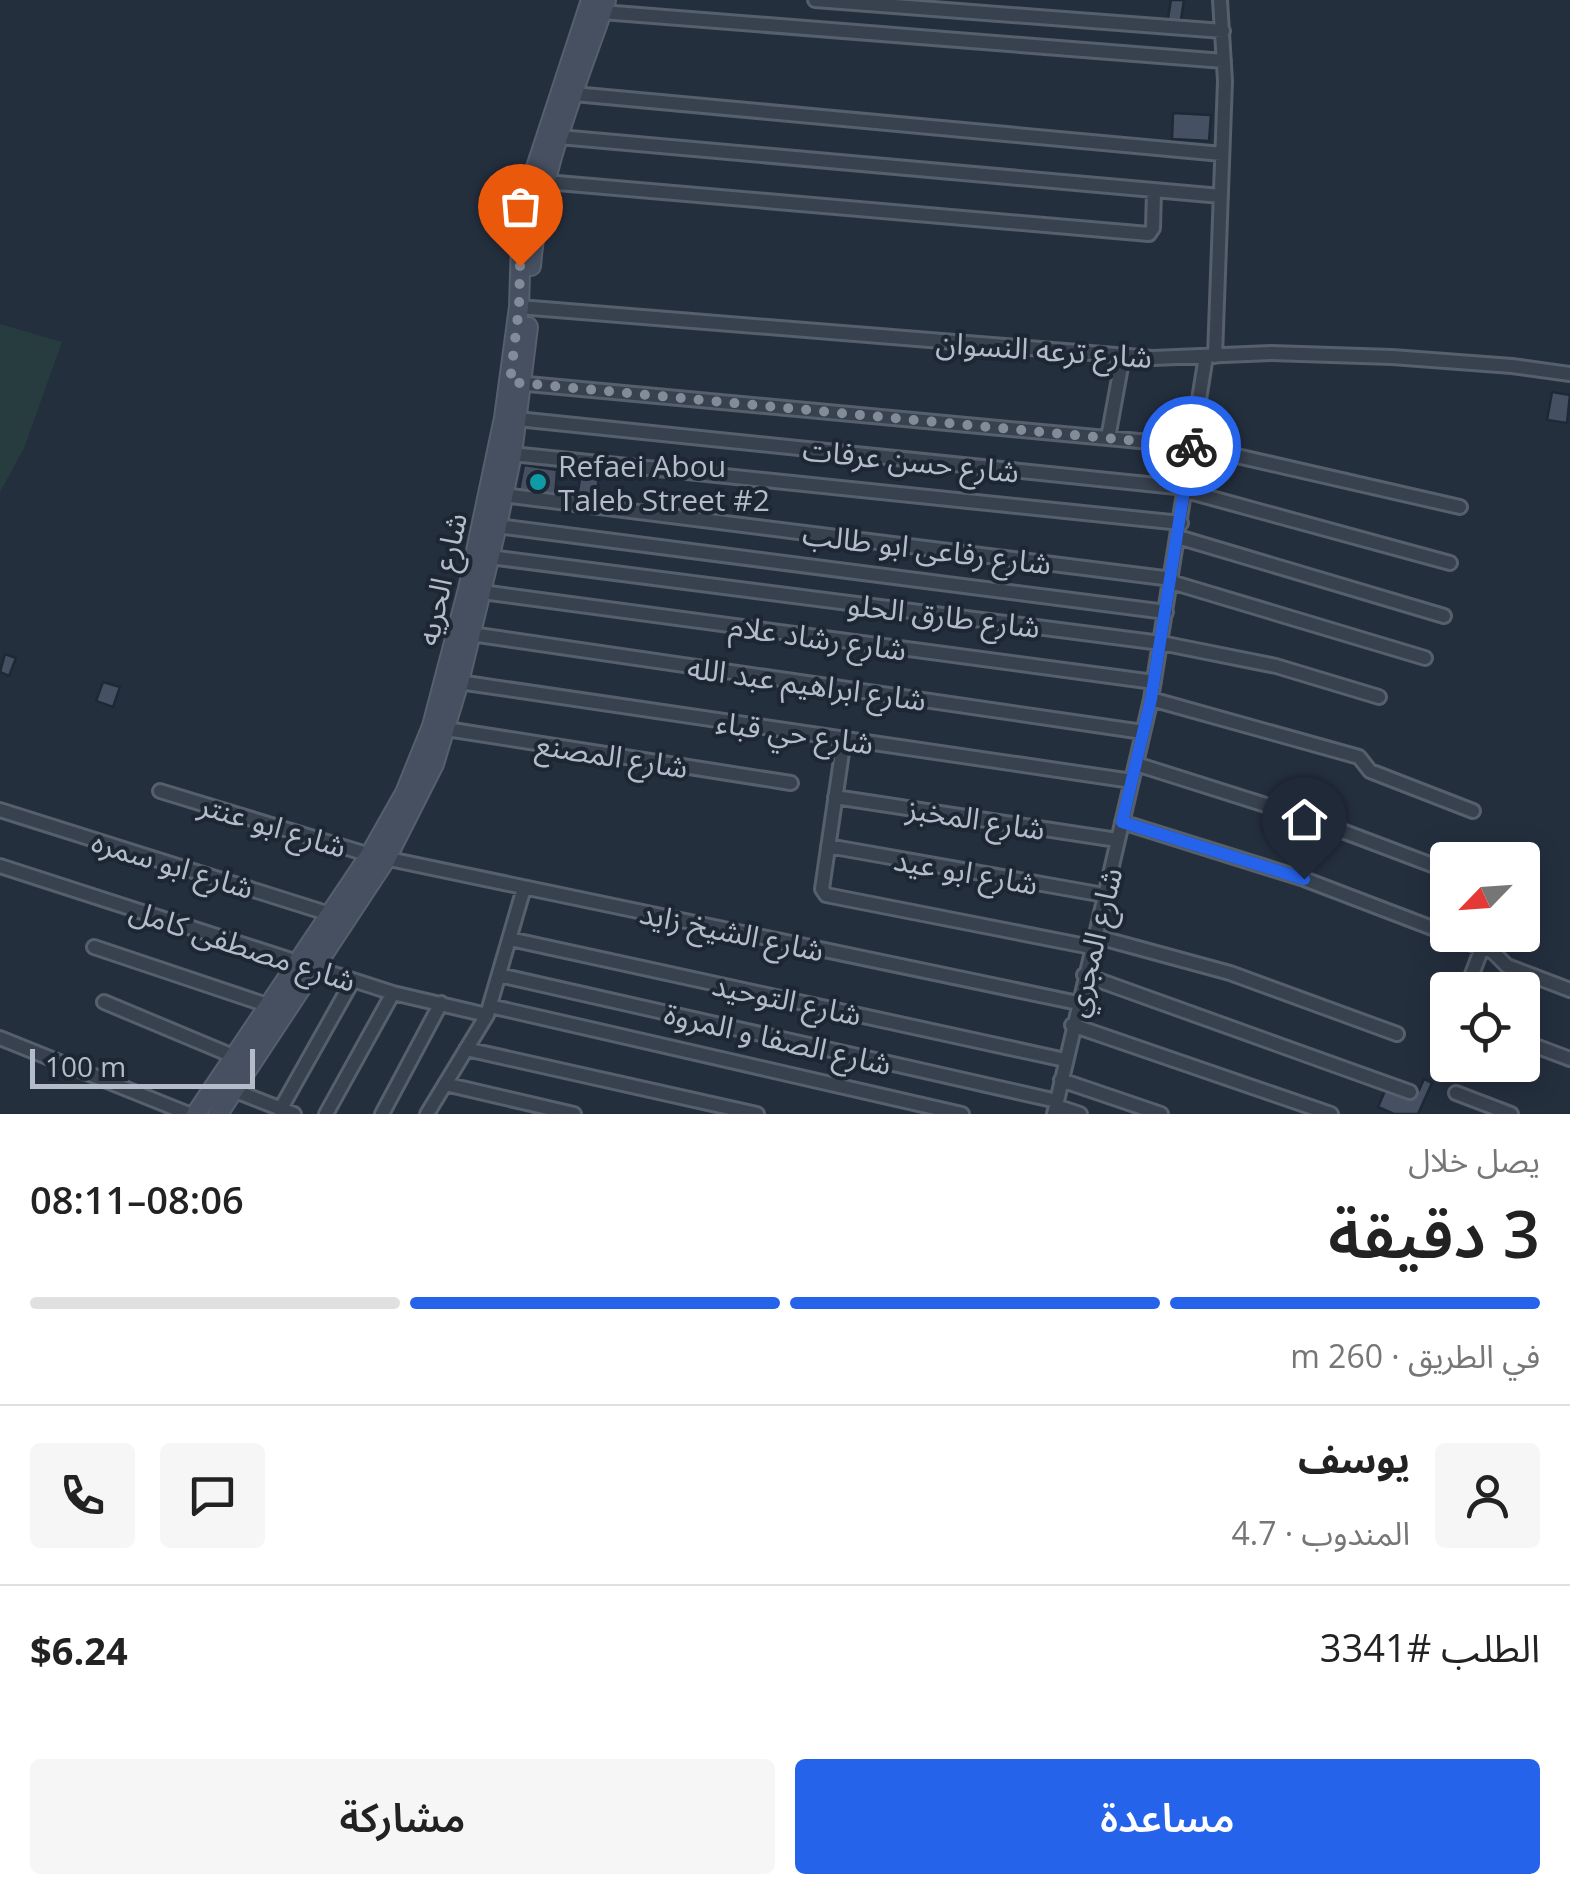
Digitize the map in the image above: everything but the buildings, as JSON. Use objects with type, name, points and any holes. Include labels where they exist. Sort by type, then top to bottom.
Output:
[{"type":"main road","name":"شارع الحريه","points":[[439,728],[516,383],[535,232],[546,182],[600,4]]},
{"type":"main road","name":"شارع الحريه","points":[[525,307],[521,241],[528,192],[600,4]]},
{"type":"main road","name":"شارع الحريه","points":[[218,1114],[306,965],[378,857],[459,682],[512,454],[518,419],[516,383]]},
{"type":"main road","name":"شارع الحريه","points":[[196,1114],[267,1005],[306,965]]},
{"type":"street","points":[[815,0],[1223,31]]},
{"type":"street","name":"شارع المجري","points":[[1056,1107],[1072,1025],[1151,699],[1211,356],[1221,196],[1224,60],[1220,0]]},
{"type":"street","points":[[600,4],[1224,60]]},
{"type":"street","points":[[574,94],[1222,154]]},
{"type":"street","points":[[559,136],[1221,196]]},
{"type":"street","points":[[546,182],[1149,234],[1153,228],[1154,190]]},
{"type":"street","name":"شارع ترعه النسوان","points":[[525,307],[1123,356],[1271,353],[1392,357],[1570,374]]},
{"type":"street","points":[[1108,438],[1123,356]]},
{"type":"street","points":[[516,383],[1193,446],[1460,507]]},
{"type":"street","name":"شارع حسن عرفات","points":[[518,419],[1186,490],[1450,562]]},
{"type":"street","points":[[512,454],[1180,530],[1444,616]]},
{"type":"street","name":"شارع رفاعى ابو طالب","points":[[504,495],[1171,580],[1425,658]]},
{"type":"street","points":[[497,526],[1166,612]]},
{"type":"street","name":"شارع طارق الحلو","points":[[490,557],[1160,643],[1276,666],[1379,698]]},
{"type":"street","name":"شارع رشاد علام","points":[[482,592],[1154,682]]},
{"type":"street","name":"شارع ابراهيم عبد الله","points":[[471,634],[1143,732]]},
{"type":"street","name":"شارع حي قباء","points":[[459,682],[1132,781]]},
{"type":"street","points":[[1151,699],[1359,758],[1370,770],[1473,810]]},
{"type":"street","name":"شارع المصنع","points":[[439,728],[791,784]]},
{"type":"street","points":[[844,739],[822,889],[829,896],[1092,942],[1230,973],[1397,1034]]},
{"type":"street","points":[[1136,764],[1313,820],[1430,864]]},
{"type":"street","name":"شارع ابو عنتر","points":[[160,790],[378,857]]},
{"type":"street","name":"شارع المخبز","points":[[836,797],[1118,840]]},
{"type":"street","name":"شارع ابو سمره","points":[[0,810],[338,916]]},
{"type":"street","points":[[1122,822],[1304,879],[1430,928]]},
{"type":"street","name":"شارع ابو عيد","points":[[828,846],[1104,895]]},
{"type":"street","name":"شارع الشيخ زايد","points":[[378,857],[1078,1003]]},
{"type":"street","name":"شارع مصطفى كامل","points":[[0,866],[393,993],[962,1114]]},
{"type":"street","points":[[427,1114],[489,1011],[524,888]]},
{"type":"street","name":"شارع التوحيد","points":[[510,939],[1065,1060]]},
{"type":"street","points":[[94,947],[267,1005]]},
{"type":"street","points":[[1492,952],[1508,966],[1570,990]]},
{"type":"street","name":"شارع الصفا و المروة","points":[[499,975],[1080,1114]]},
{"type":"street","points":[[1084,976],[1410,1092]]},
{"type":"street","points":[[233,1090],[287,1112],[353,980]]},
{"type":"street","points":[[326,1114],[393,993]]},
{"type":"street","points":[[104,1002],[234,1056]]},
{"type":"street","points":[[382,1114],[441,1003]]},
{"type":"street","points":[[1072,1025],[1331,1114]]},
{"type":"street","points":[[0,1038],[188,1114]]},
{"type":"street","points":[[1540,1048],[1570,1059]]},
{"type":"street","points":[[466,1049],[758,1114]]},
{"type":"street","points":[[1061,1080],[1161,1114]]},
{"type":"street","points":[[445,1084],[574,1114]]},
{"type":"street","points":[[1456,1093],[1511,1114]]},
{"type":"green space","points":[[0,324],[62,342],[24,448],[0,492]]},
{"type":"way so far","points":[[520,266],[510,382],[1191,446]]},
{"type":"place","name":"Refaei Abou Taleb Street #2","points":[[538,482]]},
{"type":"route","points":[[1191,446],[1151,699],[1122,822],[1304,879]]}]
